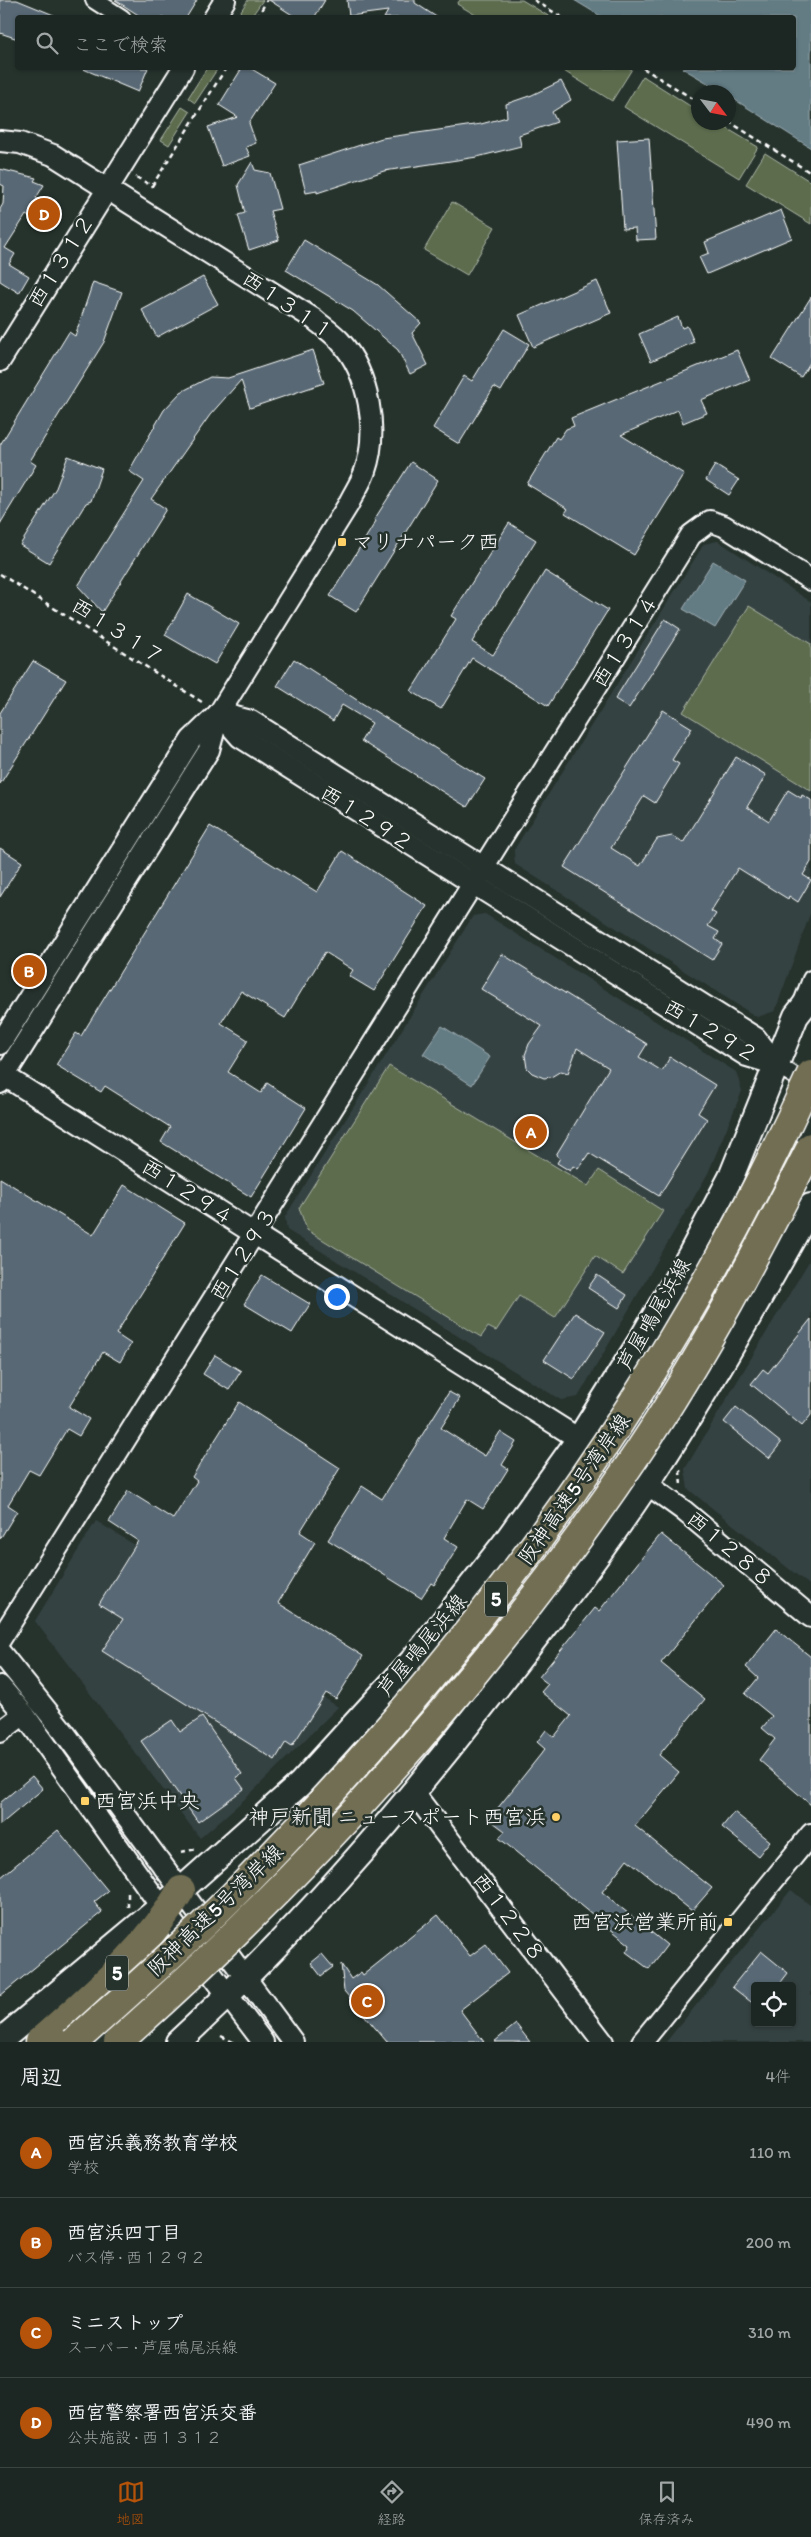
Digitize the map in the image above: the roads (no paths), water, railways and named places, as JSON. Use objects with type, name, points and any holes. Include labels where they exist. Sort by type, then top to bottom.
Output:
[{"type":"highway","name":"阪神高速5号湾岸線","points":[[74,2042],[152,1972],[249,1879],[350,1772],[413,1701],[485,1612],[615,1433],[669,1345],[732,1233],[789,1123],[811,1074]]},
{"type":"highway","name":"阪神高速5号湾岸線","points":[[118,2042],[269,1902],[362,1804],[435,1721],[507,1634],[577,1540],[650,1433],[698,1357],[760,1246],[811,1147]]},
{"type":"highway","name":"5","points":[[38,2042],[120,1970],[170,1904]]},
{"type":"main road","name":"芦屋鳴尾浜線","points":[[0,2042],[170,1904],[300,1784],[412,1661],[504,1544],[579,1439],[639,1344],[731,1177],[796,1016],[811,997]]},
{"type":"main road","points":[[178,2042],[228,1995],[312,1910],[414,1793],[531,1645],[646,1484],[763,1294],[811,1206]]},
{"type":"main road","points":[[579,1439],[646,1484]]},
{"type":"street","points":[[216,15],[225,0]]},
{"type":"street","points":[[105,3],[119,15]]},
{"type":"street","name":"西１３１２","points":[[0,361],[182,70]]},
{"type":"street","name":"西１３１１","points":[[0,141],[20,143],[53,155],[107,187],[314,319],[341,341],[359,371],[369,404],[371,436],[365,470],[348,505],[219,713]]},
{"type":"street","name":"西１３１４","points":[[484,867],[691,535],[710,521],[724,526],[811,580]]},
{"type":"street","points":[[0,1044],[191,740],[219,713]]},
{"type":"street","points":[[1,1077],[209,750],[219,713]]},
{"type":"street","name":"西１２９２","points":[[219,713],[251,722],[756,1038],[777,1065]]},
{"type":"street","name":"西１２９２","points":[[219,713],[240,737],[474,885],[747,1056],[777,1065]]},
{"type":"street","name":"西１２９３","points":[[0,1640],[484,867]]},
{"type":"street","points":[[796,1016],[811,979]]},
{"type":"street","points":[[777,1065],[811,1086]]},
{"type":"street","name":"西１２９４","points":[[1,1077],[255,1234],[579,1439]]},
{"type":"street","name":"西１２８８","points":[[646,1484],[683,1510],[811,1617]]},
{"type":"street","points":[[0,1652],[64,1732],[228,1995],[263,2042]]},
{"type":"street","points":[[0,1686],[24,1714],[170,1904],[245,1978],[293,2042]]},
{"type":"street","points":[[0,1732],[24,1714]]},
{"type":"street","name":"西１２２８","points":[[414,1793],[603,2042]]},
{"type":"street","points":[[642,2042],[811,1834]]},
{"type":"water","points":[[574,0],[811,0],[811,148],[736,100],[736,85],[711,85],[685,70],[796,70],[796,15],[599,15]]},
{"type":"water","points":[[713,561],[745,580],[715,628],[683,609]]},
{"type":"water","points":[[442,1026],[490,1057],[472,1085],[423,1054]]},
{"type":"place","name":"西宮警察署西宮浜交番","points":[[44,214]]},
{"type":"place","name":"マリナパーク西","points":[[342,542]]},
{"type":"place","name":"西宮浜四丁目","points":[[29,971]]},
{"type":"place","name":"西宮浜義務教育学校","points":[[531,1132]]},
{"type":"place","name":"西宮浜中央","points":[[85,1801]]},
{"type":"place","name":"神戸新聞 ニュースポート西宮浜","points":[[556,1817]]},
{"type":"place","name":"西宮浜営業所前","points":[[728,1922]]},
{"type":"place","name":"ミニストップ","points":[[367,2001]]}]
